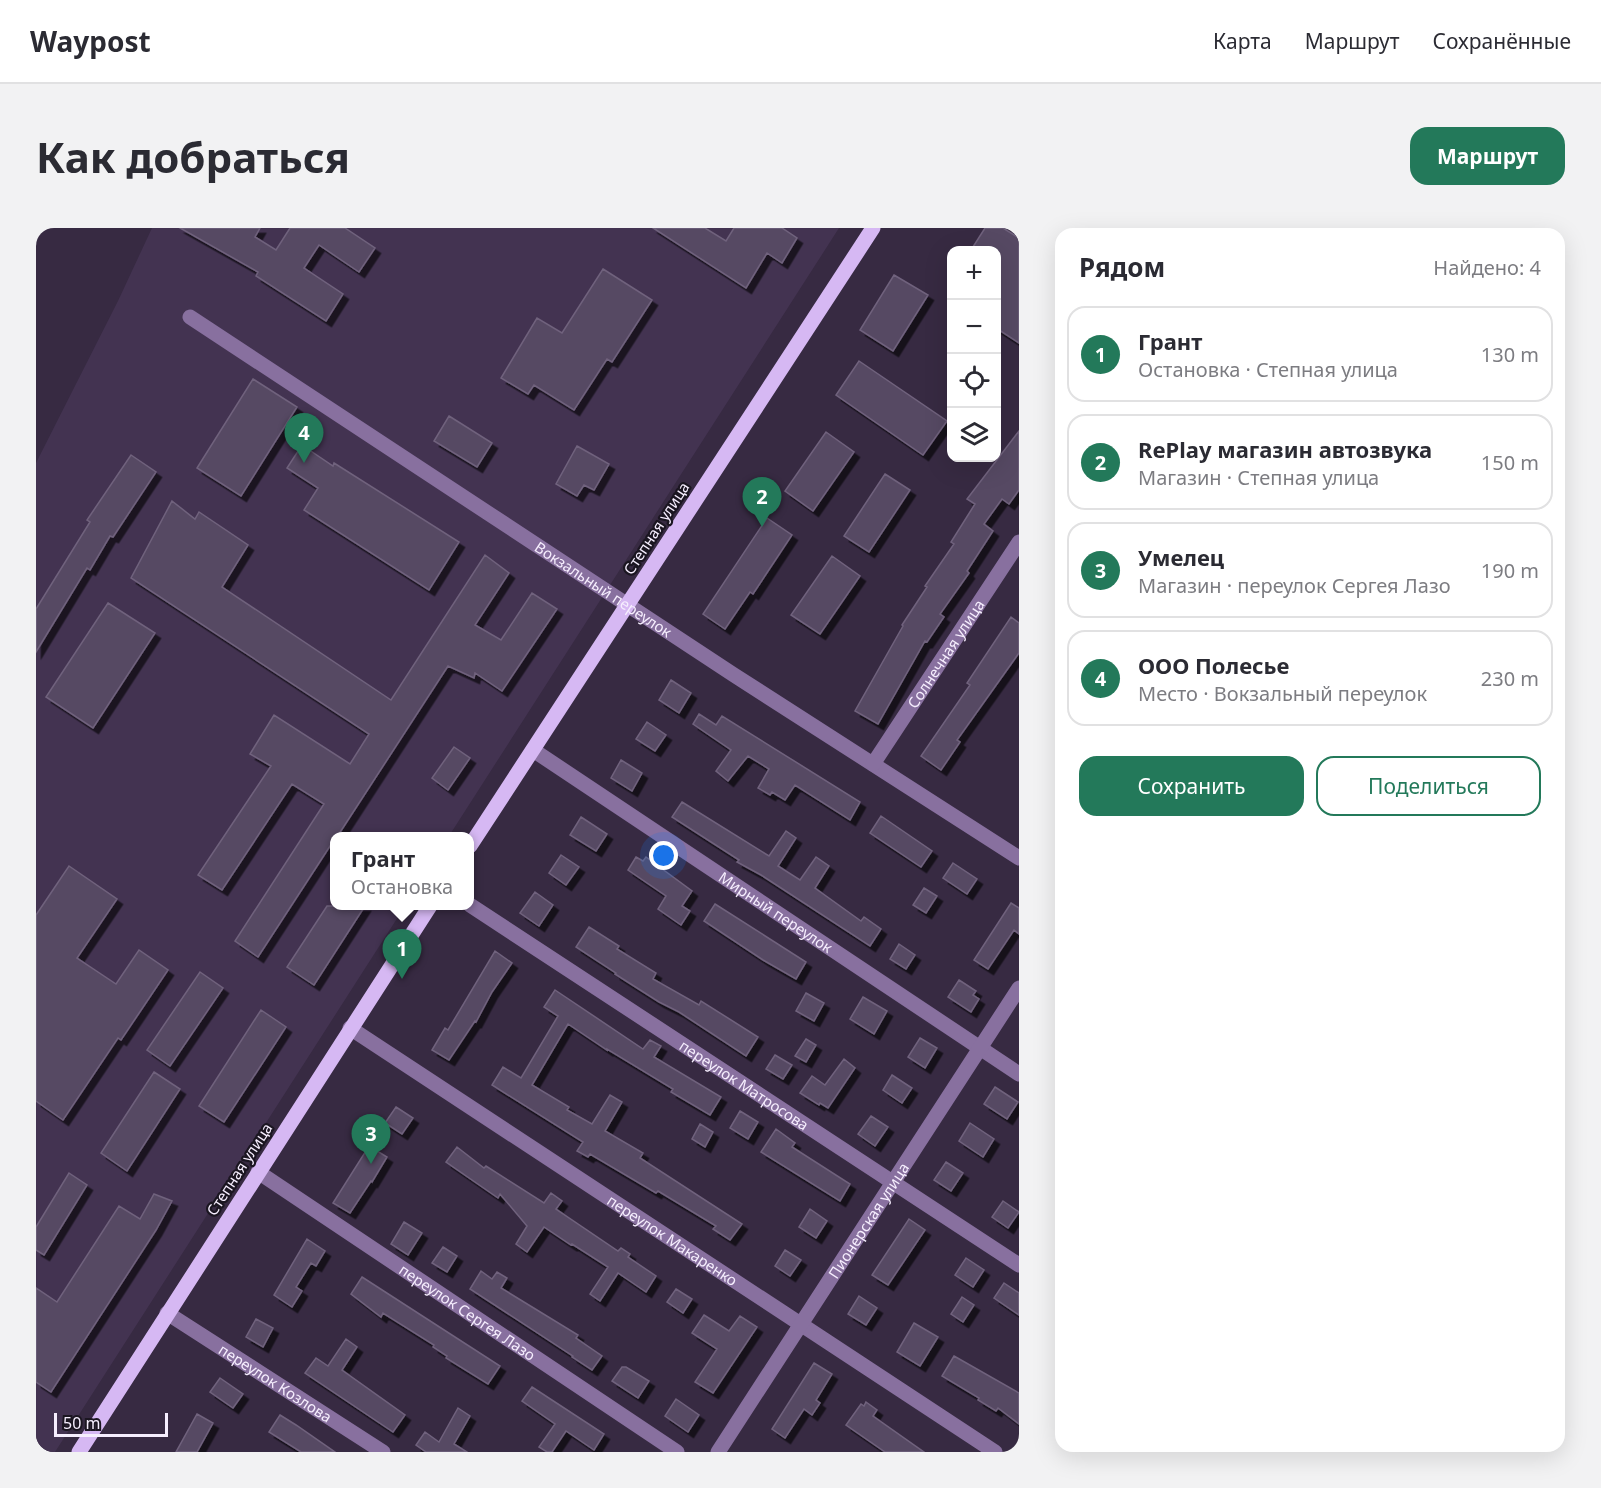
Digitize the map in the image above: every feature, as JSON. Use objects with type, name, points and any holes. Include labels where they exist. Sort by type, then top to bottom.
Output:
[{"type":"main road","name":"Степная улица","points":[[474,840],[873,228]]},
{"type":"main road","name":"Степная улица","points":[[79,1452],[427,910]]},
{"type":"street","name":"Вокзальный переулок","points":[[189,317],[1019,858]]},
{"type":"street","name":"Солнечная улица","points":[[873,764],[1019,542]]},
{"type":"street","name":"Мирный переулок","points":[[533,750],[1019,1074]]},
{"type":"street","name":"переулок Матросова","points":[[474,908],[1019,1265]]},
{"type":"street","name":"Пионерская улица","points":[[718,1452],[894,1184],[1019,988]]},
{"type":"street","name":"переулок Макаренко","points":[[350,1028],[995,1452]]},
{"type":"street","name":"переулок Сергея Лазо","points":[[258,1172],[677,1452]]},
{"type":"street","name":"переулок Козлова","points":[[167,1313],[383,1452]]},
{"type":"shaded area","points":[[152,228],[839,228],[452,832],[330,832],[330,910],[402,910],[55,1452],[45,1452],[36,1446],[36,463],[118,301]]},
{"type":"building","points":[[180,228],[260,228],[255,237],[276,250],[290,228],[345,228],[375,248],[359,272],[319,245],[304,268],[343,294],[326,321],[256,276],[258,272]]},
{"type":"building","points":[[653,228],[705,228],[726,241],[734,228],[782,228],[797,238],[782,263],[767,253],[746,288]]},
{"type":"building","points":[[985,228],[1003,228],[1019,238],[1019,343],[1001,331],[1001,246],[974,246]]},
{"type":"building","points":[[603,269],[652,300],[612,362],[607,359],[574,410],[534,385],[528,394],[501,378],[537,318],[562,333]]},
{"type":"building","points":[[894,275],[928,295],[893,351],[860,330]]},
{"type":"building","points":[[859,361],[947,421],[923,455],[836,395]]},
{"type":"building","points":[[253,379],[297,407],[241,496],[197,468]]},
{"type":"building","points":[[449,416],[492,443],[477,467],[434,441]]},
{"type":"building","points":[[1019,431],[1019,490],[1009,504],[1002,499],[984,524],[993,531],[967,571],[969,573],[940,614],[944,617],[927,642],[925,641],[878,724],[855,711],[902,625],[927,587],[925,586],[954,544],[951,542],[975,504],[967,499],[995,462],[1001,462],[1001,455]]},
{"type":"building","points":[[826,432],[854,452],[813,511],[785,491]]},
{"type":"building","points":[[302,445],[459,542],[429,590],[304,510],[318,488],[287,468]]},
{"type":"building","points":[[577,446],[609,464],[594,490],[584,485],[577,496],[556,484]]},
{"type":"building","points":[[131,455],[156,472],[113,537],[110,536],[90,570],[87,568],[36,652],[36,609],[90,522],[87,520]]},
{"type":"building","points":[[885,474],[910,490],[869,552],[844,536]]},
{"type":"building","points":[[172,501],[195,519],[199,512],[248,545],[222,587],[391,700],[485,555],[509,573],[475,625],[501,640],[532,593],[557,609],[502,691],[475,673],[474,678],[448,666],[340,832],[330,832],[330,846],[258,957],[235,941],[324,804],[292,784],[222,890],[198,875],[271,766],[250,754],[274,715],[350,764],[369,734],[131,578]]},
{"type":"building","points":[[767,518],[792,535],[753,594],[750,592],[725,629],[703,614]]},
{"type":"building","points":[[832,556],[860,576],[820,634],[791,615]]},
{"type":"building","points":[[108,603],[155,633],[93,728],[46,697]]},
{"type":"building","points":[[1011,617],[1019,623],[1019,653],[957,740],[960,742],[941,770],[921,756],[970,685],[967,683]]},
{"type":"building","points":[[671,680],[691,693],[679,713],[659,700]]},
{"type":"building","points":[[699,714],[716,725],[722,716],[860,802],[850,820],[795,785],[785,800],[772,792],[770,795],[758,788],[769,769],[748,756],[728,781],[716,771],[731,750],[693,724]]},
{"type":"building","points":[[647,722],[666,735],[655,751],[636,739]]},
{"type":"building","points":[[454,747],[470,758],[448,790],[432,778]]},
{"type":"building","points":[[621,760],[642,773],[632,791],[611,778]]},
{"type":"building","points":[[682,802],[769,856],[786,831],[796,838],[778,866],[800,880],[816,857],[829,866],[815,888],[861,921],[864,917],[881,929],[870,946],[761,875],[737,862],[739,860],[672,817]]},
{"type":"building","points":[[881,816],[932,851],[921,867],[870,833]]},
{"type":"building","points":[[581,817],[607,834],[596,851],[570,835]]},
{"type":"building","points":[[561,855],[579,867],[566,885],[549,873]]},
{"type":"building","points":[[636,857],[643,861],[646,857],[692,891],[682,906],[690,911],[681,925],[658,909],[666,896],[628,870]]},
{"type":"building","points":[[953,863],[977,879],[967,894],[943,878]]},
{"type":"building","points":[[69,866],[117,899],[77,958],[116,984],[139,950],[168,970],[121,1040],[118,1038],[63,1120],[36,1101],[36,915]]},
{"type":"building","points":[[924,888],[937,896],[926,913],[913,905]]},
{"type":"building","points":[[535,892],[553,905],[539,926],[520,913]]},
{"type":"building","points":[[1011,903],[1019,908],[1019,934],[1014,930],[988,969],[974,960]]},
{"type":"building","points":[[715,904],[806,962],[796,979],[704,921]]},
{"type":"building","points":[[327,906],[330,906],[330,910],[362,910],[314,985],[287,967]]},
{"type":"building","points":[[589,927],[619,946],[617,949],[656,973],[653,979],[699,1005],[701,1001],[758,1037],[746,1056],[576,947]]},
{"type":"building","points":[[899,944],[915,955],[906,969],[890,959]]},
{"type":"building","points":[[495,951],[512,963],[492,992],[476,1022],[449,1060],[432,1050],[445,1028],[448,1030]]},
{"type":"building","points":[[200,972],[223,988],[170,1066],[147,1050]]},
{"type":"building","points":[[959,980],[976,991],[973,995],[979,999],[971,1012],[948,997]]},
{"type":"building","points":[[555,990],[643,1049],[650,1040],[661,1046],[654,1057],[721,1097],[710,1115],[671,1092],[673,1089],[568,1024],[532,1085],[569,1107],[567,1110],[592,1124],[610,1095],[622,1102],[605,1131],[643,1153],[640,1158],[742,1224],[730,1240],[713,1229],[716,1226],[658,1191],[656,1193],[590,1154],[588,1157],[577,1151],[583,1142],[492,1085],[503,1067],[521,1078],[558,1016],[544,1007]]},
{"type":"building","points":[[806,993],[824,1003],[814,1021],[796,1011]]},
{"type":"building","points":[[863,997],[887,1011],[874,1034],[850,1019]]},
{"type":"building","points":[[261,1010],[286,1027],[224,1122],[199,1106]]},
{"type":"building","points":[[920,1038],[937,1048],[925,1068],[908,1057]]},
{"type":"building","points":[[806,1039],[816,1045],[806,1062],[795,1056]]},
{"type":"building","points":[[775,1055],[792,1065],[783,1079],[766,1069]]},
{"type":"building","points":[[844,1059],[855,1068],[828,1108],[800,1093],[812,1076],[825,1085]]},
{"type":"building","points":[[154,1072],[180,1089],[127,1171],[101,1153]]},
{"type":"building","points":[[892,1075],[912,1088],[902,1103],[883,1090]]},
{"type":"building","points":[[995,1087],[1018,1102],[1007,1119],[984,1104]]},
{"type":"building","points":[[396,1107],[413,1118],[402,1134],[385,1123]]},
{"type":"building","points":[[740,1111],[758,1122],[748,1139],[730,1128]]},
{"type":"building","points":[[871,1116],[888,1127],[875,1146],[858,1134]]},
{"type":"building","points":[[970,1123],[994,1139],[983,1157],[959,1141]]},
{"type":"building","points":[[700,1124],[713,1132],[705,1147],[692,1139]]},
{"type":"building","points":[[776,1129],[795,1143],[792,1147],[850,1184],[840,1201],[761,1152]]},
{"type":"building","points":[[369,1146],[387,1157],[350,1213],[333,1203]]},
{"type":"building","points":[[457,1147],[484,1168],[486,1166],[544,1203],[551,1193],[562,1201],[556,1209],[618,1251],[621,1248],[630,1254],[628,1257],[656,1276],[646,1292],[618,1273],[600,1301],[590,1294],[608,1267],[544,1227],[527,1252],[516,1244],[527,1226],[500,1194],[498,1198],[446,1162]]},
{"type":"building","points":[[946,1162],[963,1173],[951,1191],[934,1180]]},
{"type":"building","points":[[69,1173],[87,1185],[44,1255],[36,1250],[36,1227]]},
{"type":"building","points":[[154,1194],[172,1201],[156,1230],[51,1392],[36,1382],[36,1288],[57,1302],[119,1206],[140,1219]]},
{"type":"building","points":[[1003,1201],[1019,1212],[1008,1228],[992,1217]]},
{"type":"building","points":[[810,1209],[827,1221],[816,1238],[799,1227]]},
{"type":"building","points":[[909,1219],[925,1230],[888,1285],[872,1275]]},
{"type":"building","points":[[404,1222],[422,1233],[408,1255],[391,1244]]},
{"type":"building","points":[[307,1239],[325,1251],[316,1266],[311,1263],[296,1287],[302,1291],[292,1307],[274,1295]]},
{"type":"building","points":[[443,1247],[457,1256],[447,1272],[432,1263]]},
{"type":"building","points":[[785,1250],[801,1260],[790,1276],[775,1266]]},
{"type":"building","points":[[966,1258],[984,1270],[973,1287],[955,1275]]},
{"type":"building","points":[[481,1271],[492,1279],[497,1272],[507,1278],[501,1288],[578,1335],[576,1338],[602,1356],[592,1370],[470,1289]]},
{"type":"building","points":[[362,1277],[500,1366],[488,1384],[446,1358],[447,1356],[433,1347],[434,1345],[383,1313],[381,1317],[351,1294]]},
{"type":"building","points":[[1004,1283],[1019,1293],[1019,1315],[994,1298]]},
{"type":"building","points":[[676,1289],[692,1299],[683,1313],[667,1302]]},
{"type":"building","points":[[859,1296],[877,1308],[866,1325],[848,1314]]},
{"type":"building","points":[[962,1297],[974,1305],[963,1322],[951,1314]]},
{"type":"building","points":[[704,1315],[729,1331],[740,1316],[757,1327],[713,1393],[695,1382],[717,1349],[692,1333]]},
{"type":"building","points":[[256,1319],[273,1328],[263,1347],[246,1337]]},
{"type":"building","points":[[914,1323],[938,1337],[920,1366],[897,1352]]},
{"type":"building","points":[[346,1339],[357,1347],[342,1370],[405,1415],[393,1432],[305,1373],[316,1358],[328,1366]]},
{"type":"building","points":[[954,1356],[1019,1393],[1019,1424],[998,1408],[996,1411],[942,1376]]},
{"type":"building","points":[[814,1363],[832,1374],[816,1400],[820,1403],[812,1415],[804,1409],[785,1438],[772,1429]]},
{"type":"building","points":[[622,1367],[626,1367],[649,1381],[638,1398],[612,1381]]},
{"type":"building","points":[[220,1378],[243,1394],[233,1408],[210,1392]]},
{"type":"building","points":[[532,1387],[604,1434],[594,1450],[566,1431],[552,1452],[539,1447],[555,1424],[522,1401]]},
{"type":"building","points":[[676,1399],[699,1415],[688,1432],[665,1416]]},
{"type":"building","points":[[866,1402],[877,1410],[873,1416],[924,1452],[885,1452],[846,1425],[861,1404],[864,1406]]},
{"type":"building","points":[[458,1408],[470,1416],[454,1444],[467,1452],[426,1452],[416,1445],[425,1432],[439,1442]]},
{"type":"building","points":[[197,1414],[213,1423],[197,1452],[176,1452]]},
{"type":"building","points":[[280,1415],[335,1452],[301,1452],[269,1432]]},
{"type":"place","name":"ООО Полесье","points":[[304,463]]},
{"type":"place","name":"RePlay магазин автозвука","points":[[762,527]]},
{"type":"place","name":"Грант","points":[[402,979]]},
{"type":"place","name":"Умелец","points":[[371,1164]]}]
